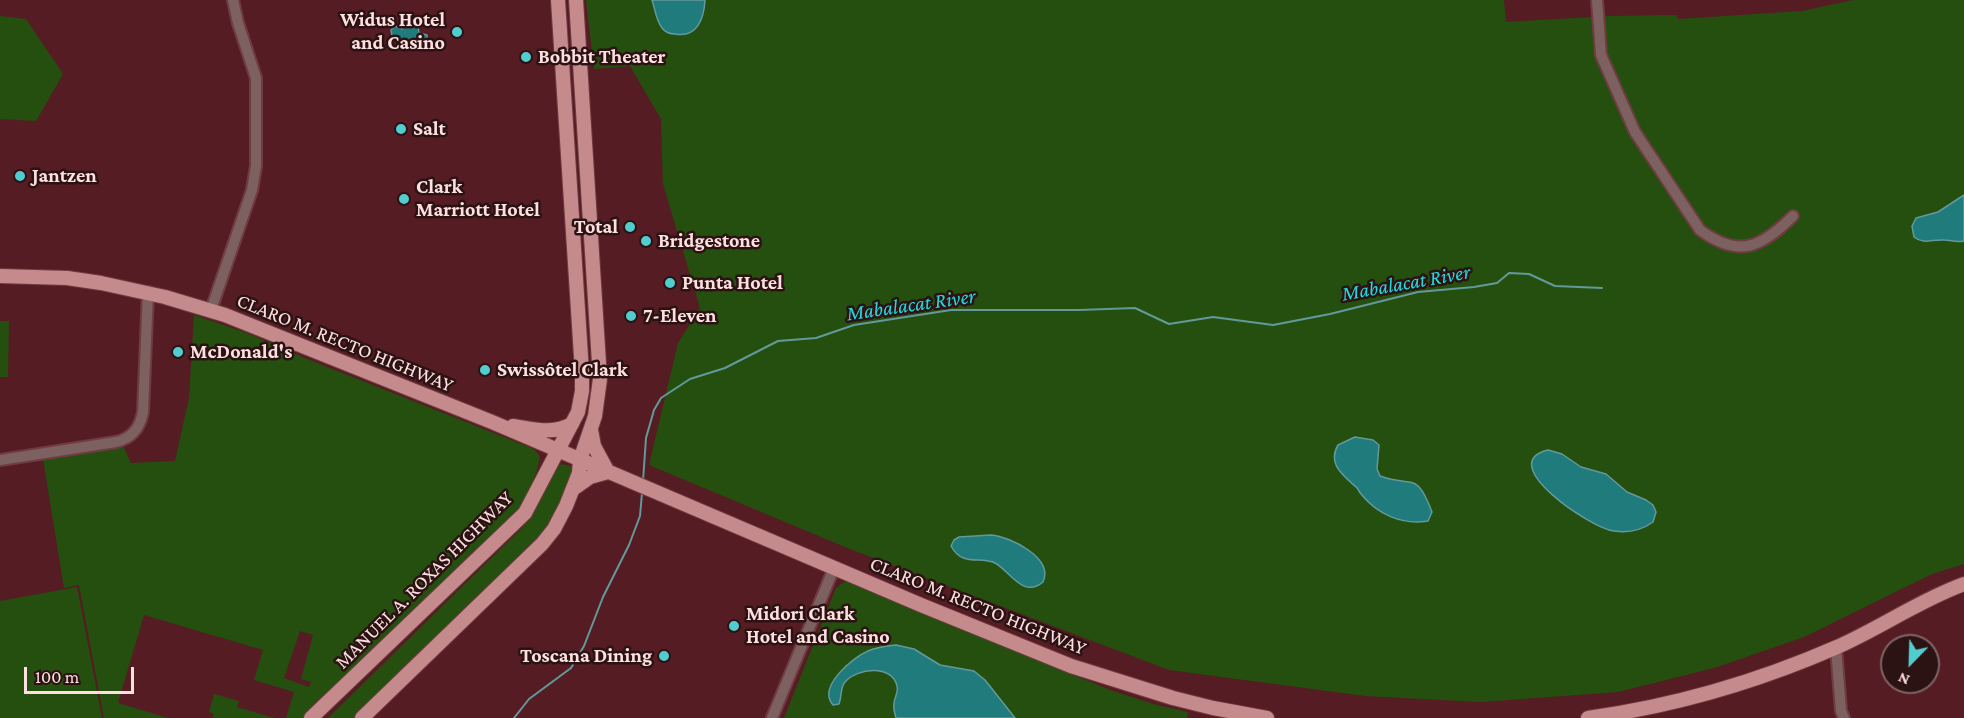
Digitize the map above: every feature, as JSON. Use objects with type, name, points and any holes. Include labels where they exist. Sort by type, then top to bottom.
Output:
[{"type":"main road","name":"MANUEL A. ROXAS HIGHWAY","points":[[311,718],[525,513],[578,412],[582,380],[558,0]]},
{"type":"main road","points":[[362,718],[542,544],[554,529],[579,473],[580,460],[596,407],[599,364],[576,0]]},
{"type":"main road","name":"CLARO M. RECTO HIGHWAY","points":[[0,276],[83,280],[148,292],[211,310],[492,422],[921,605],[1098,675],[1202,706],[1267,718]]},
{"type":"main road","points":[[492,422],[546,431],[562,429],[572,424]]},
{"type":"main road","points":[[573,489],[590,477],[608,471],[594,446],[591,429]]},
{"type":"main road","points":[[1588,718],[1638,711],[1749,681],[1836,648],[1964,584]]},
{"type":"street","points":[[211,310],[252,190],[256,166],[256,78],[233,0]]},
{"type":"street","points":[[1597,0],[1601,55],[1640,141],[1700,230],[1712,239],[1742,247],[1758,243],[1774,234],[1793,216]]},
{"type":"street","points":[[0,460],[116,442],[130,436],[136,430],[142,412],[148,292]]},
{"type":"street","points":[[772,718],[834,568]]},
{"type":"street","points":[[1836,648],[1841,711],[1844,718]]},
{"type":"green space","points":[[586,0],[1504,0],[1506,22],[1610,16],[1677,15],[1678,19],[1802,11],[1853,0],[1964,0],[1964,564],[1932,574],[1804,637],[1714,668],[1618,692],[1481,702],[1365,696],[1169,670],[845,547],[649,465],[678,343],[700,308],[663,184],[661,119],[630,66],[594,69]]},
{"type":"green space","points":[[0,16],[26,19],[63,74],[36,121],[0,119]]},
{"type":"green space","points":[[194,315],[247,333],[529,447],[535,450],[540,457],[536,474],[518,512],[303,718],[286,718],[294,692],[254,680],[263,650],[144,615],[118,703],[168,718],[104,718],[79,585],[64,588],[43,459],[123,446],[131,463],[175,461],[189,398]],"holes":[[[300,631],[313,635],[301,679],[311,682],[309,687],[284,678]]]},
{"type":"green space","points":[[0,321],[9,321],[8,377],[0,377]]},
{"type":"green space","points":[[562,464],[570,466],[573,470],[550,528],[357,718],[328,718],[522,528],[536,509],[558,466]]},
{"type":"green space","points":[[849,581],[858,582],[1113,691],[1188,712],[1187,718],[784,718],[836,588]]},
{"type":"green space","points":[[77,587],[102,718],[0,718],[0,601]]},
{"type":"green space","points":[[214,694],[239,701],[237,707],[274,718],[213,718],[214,714],[209,712]]},
{"type":"water","points":[[652,0],[705,0],[698,26],[689,33],[683,34],[669,33],[663,29],[658,22]]},
{"type":"water","points":[[413,22],[418,26],[419,33],[427,35],[427,42],[421,45],[412,39],[402,47],[392,36],[391,30],[395,26],[402,29],[407,23]]},
{"type":"water","points":[[1964,195],[1964,241],[1925,241],[1914,237],[1912,226],[1916,218],[1938,212]]},
{"type":"water","points":[[1355,437],[1373,440],[1379,445],[1377,469],[1380,476],[1412,483],[1422,490],[1432,512],[1428,521],[1400,520],[1383,513],[1375,508],[1338,469],[1334,458],[1338,445]]},
{"type":"water","points":[[1548,450],[1562,454],[1581,467],[1606,474],[1627,492],[1646,500],[1653,505],[1656,512],[1653,522],[1635,530],[1614,531],[1569,508],[1539,481],[1532,468],[1534,457]]},
{"type":"water","points":[[991,535],[1019,544],[1037,557],[1045,573],[1043,582],[1036,586],[1023,586],[995,563],[960,557],[951,546],[959,537]]},
{"type":"water","points":[[896,645],[914,649],[940,665],[974,671],[985,680],[1015,718],[896,718],[894,702],[897,686],[894,679],[882,671],[874,670],[850,677],[843,684],[839,704],[833,705],[829,698],[829,690],[838,674],[846,666],[868,651]]},
{"type":"waterway","name":"Mabalacat River","points":[[643,481],[646,438],[654,410],[661,398],[690,379],[725,368],[778,341],[816,338],[854,325],[951,310],[1135,308],[1169,324],[1213,317],[1273,325],[1330,314],[1418,292],[1497,283],[1509,273],[1529,274],[1555,286],[1602,288]]},
{"type":"waterway","name":"Mabalacat River","points":[[514,718],[529,699],[571,668],[584,646],[603,597],[629,545],[640,516],[642,493]]},
{"type":"place","name":"Widus Hotel and Casino","points":[[457,32]]},
{"type":"place","name":"Bobbit Theater","points":[[526,57]]},
{"type":"place","name":"Salt","points":[[401,129]]},
{"type":"place","name":"Jantzen","points":[[20,176]]},
{"type":"place","name":"Clark Marriott Hotel","points":[[404,199]]},
{"type":"place","name":"Total","points":[[630,227]]},
{"type":"place","name":"Bridgestone","points":[[646,241]]},
{"type":"place","name":"Punta Hotel","points":[[670,283]]},
{"type":"place","name":"7-Eleven","points":[[631,316]]},
{"type":"place","name":"McDonald's","points":[[178,352]]},
{"type":"place","name":"Swissôtel Clark","points":[[485,370]]},
{"type":"place","name":"Midori Clark Hotel and Casino","points":[[734,626]]},
{"type":"place","name":"Toscana Dining","points":[[664,656]]}]
